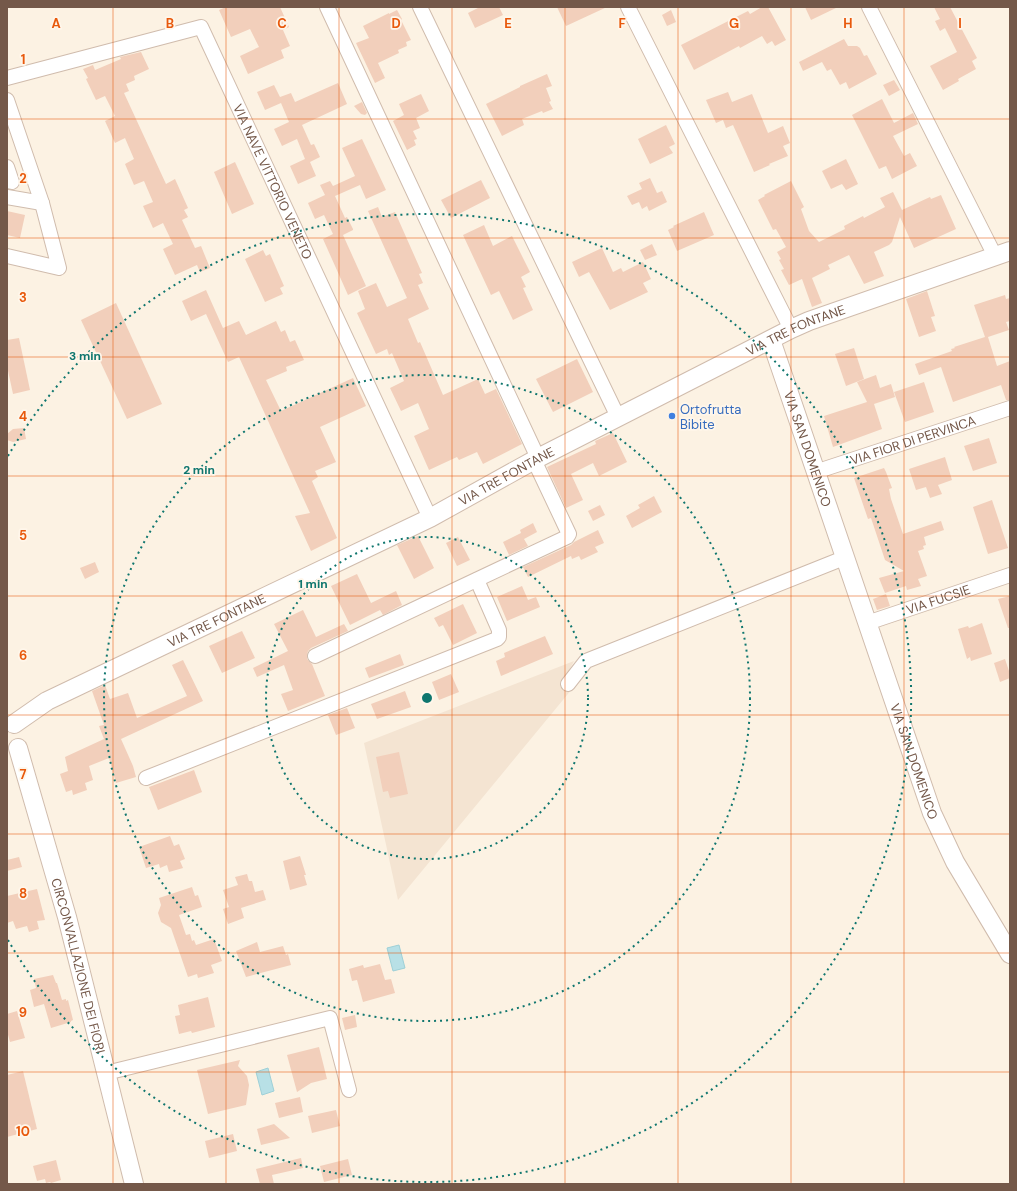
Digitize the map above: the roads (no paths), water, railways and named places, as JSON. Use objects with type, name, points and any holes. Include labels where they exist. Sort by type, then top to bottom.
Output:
[{"type":"street","points":[[315,656],[568,537],[569,534],[536,459],[327,7]]},
{"type":"street","points":[[420,7],[618,417]]},
{"type":"street","points":[[628,7],[791,330]]},
{"type":"street","points":[[869,7],[1002,254]]},
{"type":"street","name":"VIA NAVE VITTORIO VENETO","points":[[7,78],[201,27],[430,518]]},
{"type":"street","points":[[7,100],[42,203],[59,268],[7,256]]},
{"type":"street","points":[[7,167],[12,182],[7,181]]},
{"type":"street","points":[[7,197],[42,203]]},
{"type":"street","name":"VIA TRE FONTANE","points":[[10,725],[47,701],[430,518],[536,459],[809,321],[1002,254]]},
{"type":"street","name":"VIA SAN DOMENICO","points":[[771,340],[932,813],[955,862],[1010,954]]},
{"type":"street","name":"VIA FIOR DI PERVINCA","points":[[815,472],[1010,408]]},
{"type":"street","points":[[568,684],[586,661],[844,558]]},
{"type":"street","name":"VIA FUCSIE","points":[[867,623],[1010,575]]},
{"type":"street","points":[[146,778],[497,639],[499,637],[499,630],[477,580]]},
{"type":"street","points":[[10,725],[19,727],[24,735],[22,744],[13,748]]},
{"type":"street","name":"CIRCONVALLAZIONE DEI FIORI","points":[[13,748],[66,917],[134,1184]]},
{"type":"street","points":[[106,1073],[330,1018],[348,1090]]},
{"type":"water","points":[[399,945],[405,968],[393,971],[387,948]]},
{"type":"water","points":[[268,1068],[274,1091],[262,1095],[256,1072]]},
{"type":"place","name":"Ortofrutta Bibite","points":[[672,416]]}]
